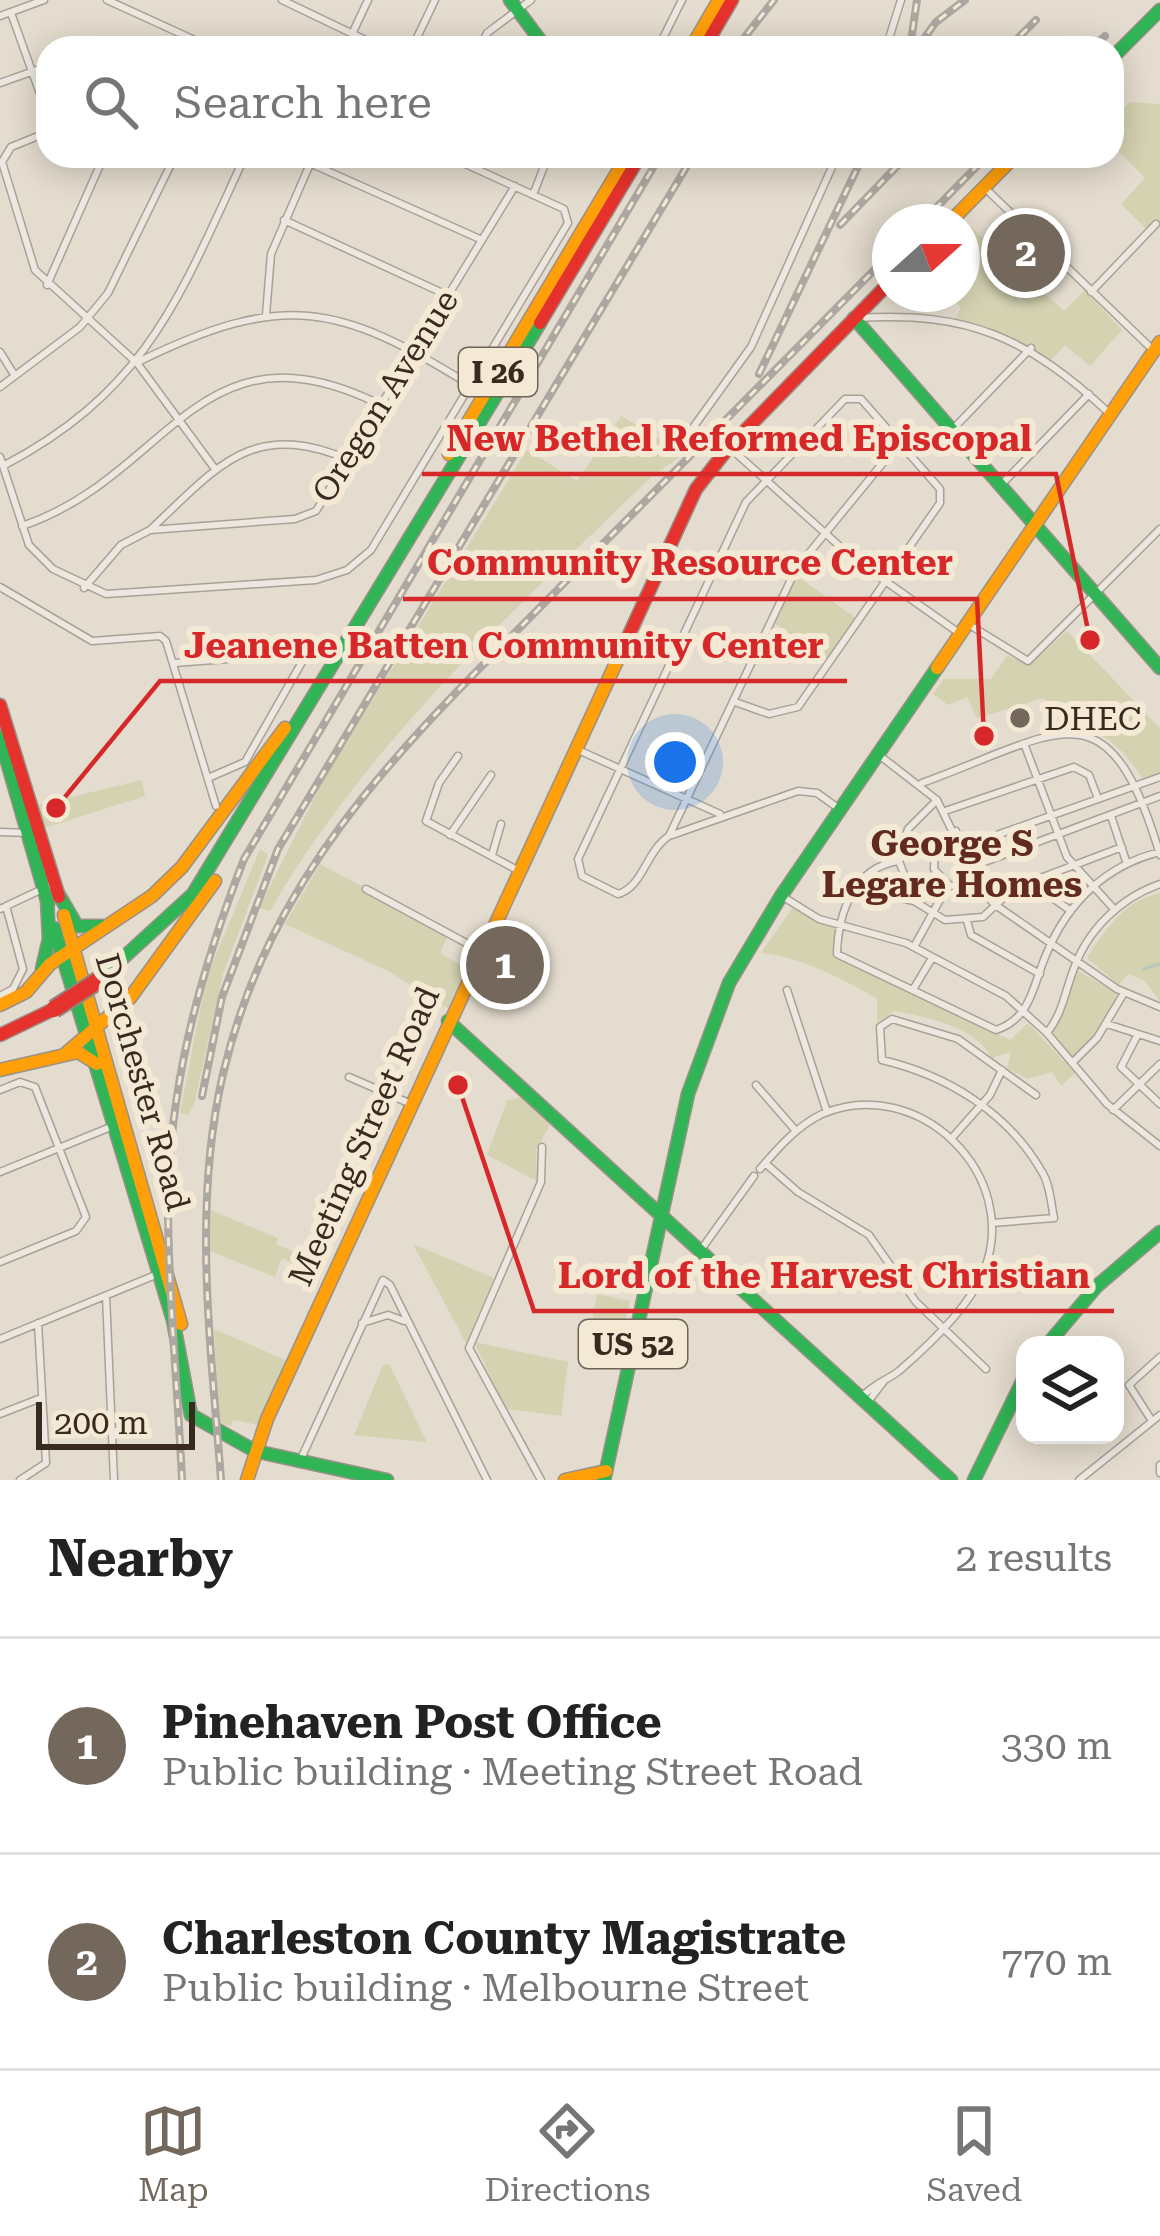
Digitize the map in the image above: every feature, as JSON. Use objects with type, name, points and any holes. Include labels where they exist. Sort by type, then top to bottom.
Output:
[{"type":"main road","points":[[698,36],[719,0]]},
{"type":"main road","points":[[711,36],[733,0]]},
{"type":"main road","points":[[519,3],[539,36]]},
{"type":"main road","points":[[1124,47],[1158,15]]},
{"type":"main road","name":"I 26","points":[[97,974],[207,859],[620,168]]},
{"type":"main road","name":"I 26","points":[[0,1035],[97,974],[193,894],[251,806],[633,168]]},
{"type":"main road","points":[[967,204],[1003,168]]},
{"type":"main road","name":"Meeting Street Road","points":[[247,1480],[256,1447],[448,1021],[696,489],[729,447],[872,300]]},
{"type":"main road","points":[[854,319],[1160,668]]},
{"type":"main road","name":"US 52","points":[[604,1475],[688,1094],[729,982],[782,896],[1157,346]]},
{"type":"main road","name":"Dorchester Road","points":[[0,705],[33,832]]},
{"type":"main road","points":[[0,1005],[26,992],[67,952],[119,919],[182,867],[285,728]]},
{"type":"main road","name":"Dorchester Road","points":[[0,737],[51,891],[192,1371],[196,1412],[256,1447],[299,1463],[387,1480]]},
{"type":"main road","points":[[64,1055],[93,1036],[175,946],[215,881],[251,806]]},
{"type":"main road","points":[[51,891],[71,920],[85,930],[119,919]]},
{"type":"main road","points":[[40,977],[50,938],[51,891]]},
{"type":"main road","name":"I 26","points":[[0,1025],[53,1004]]},
{"type":"main road","points":[[448,1021],[951,1480]]},
{"type":"main road","name":"Dorchester Road","points":[[93,1036],[97,1064],[119,1123]]},
{"type":"main road","points":[[0,1070],[85,1053],[97,1064]]},
{"type":"main road","points":[[1054,1336],[1097,1286],[1160,1232]]},
{"type":"main road","points":[[974,1480],[1016,1394]]},
{"type":"main road","points":[[566,1480],[604,1475]]},
{"type":"street","points":[[0,16],[44,0]]},
{"type":"street","points":[[107,0],[186,36]]},
{"type":"street","points":[[282,0],[299,3],[356,36]]},
{"type":"street","points":[[352,34],[368,0]]},
{"type":"street","points":[[418,36],[435,0]]},
{"type":"street","points":[[664,36],[682,0]]},
{"type":"street","points":[[890,36],[901,0]]},
{"type":"street","points":[[486,36],[519,3]]},
{"type":"street","points":[[11,13],[36,80]]},
{"type":"street","points":[[0,83],[36,70]]},
{"type":"street","points":[[36,137],[11,147],[2,168],[32,265],[47,285],[137,363],[215,469]]},
{"type":"street","points":[[47,285],[99,168]]},
{"type":"street","points":[[0,386],[88,319],[126,264],[170,168]]},
{"type":"street","points":[[239,168],[178,302],[137,363],[70,427],[1,463],[22,526],[39,558],[84,588],[123,596],[316,580],[347,570],[371,550],[568,223],[564,209],[475,168]]},
{"type":"street","points":[[266,315],[272,254],[308,168]]},
{"type":"street","points":[[319,168],[482,240]]},
{"type":"street","points":[[532,195],[543,168]]},
{"type":"street","points":[[687,436],[751,346],[832,168]]},
{"type":"street","name":"Oregon Avenue","points":[[150,530],[306,516],[324,503],[515,186]]},
{"type":"street","points":[[984,187],[1091,292],[1157,346]]},
{"type":"street","points":[[284,220],[448,296]]},
{"type":"street","points":[[1091,292],[1156,224]]},
{"type":"street","points":[[137,363],[179,339],[266,315],[328,317],[416,351],[470,386]]},
{"type":"street","points":[[854,319],[963,322],[1031,348],[1111,414]]},
{"type":"street","points":[[953,429],[1031,348]]},
{"type":"street","points":[[0,352],[15,376]]},
{"type":"street","points":[[22,526],[96,491],[178,419],[215,394],[274,377],[331,381],[383,406]]},
{"type":"street","points":[[1001,485],[1090,394]]},
{"type":"street","points":[[734,702],[770,714],[798,707],[940,503],[940,489],[861,399],[845,399],[746,502],[578,860],[582,876],[618,894],[632,888],[653,848],[669,836],[723,815],[807,790],[842,811]]},
{"type":"street","points":[[84,588],[121,544],[150,530],[215,469],[251,447],[280,441],[318,446],[352,461]]},
{"type":"street","points":[[669,836],[796,569],[900,442]]},
{"type":"street","points":[[729,447],[886,582],[1028,661],[1159,532]]},
{"type":"street","points":[[0,587],[92,641],[160,636],[175,663],[216,806]]},
{"type":"street","points":[[175,663],[290,654],[302,662],[245,762],[208,778]]},
{"type":"street","points":[[899,862],[876,866],[855,889],[842,922],[838,956],[914,988],[992,1029],[1005,1027],[1024,1010],[1052,940],[1090,888],[1126,861],[1160,853],[1121,757],[1091,736],[1053,736],[922,783]]},
{"type":"street","points":[[1025,746],[1057,836],[1073,866],[1114,909]]},
{"type":"street","points":[[576,749],[723,815]]},
{"type":"street","points":[[879,755],[922,783],[937,800],[978,883],[999,907],[1124,993],[1160,1007]]},
{"type":"street","points":[[458,756],[439,783],[426,818],[519,871]]},
{"type":"street","points":[[945,811],[1075,767],[1089,775],[1098,797]]},
{"type":"street","points":[[450,835],[491,775]]},
{"type":"street","points":[[963,847],[1160,777]]},
{"type":"street","points":[[971,867],[1160,796]]},
{"type":"street","points":[[914,901],[899,862],[908,829],[937,800]]},
{"type":"street","points":[[1111,816],[1126,861]]},
{"type":"street","points":[[1149,821],[1160,819]]},
{"type":"street","points":[[491,856],[501,824]]},
{"type":"street","points":[[956,831],[941,839],[933,853],[937,876],[948,885],[978,883]]},
{"type":"street","points":[[0,832],[33,832]]},
{"type":"street","points":[[855,889],[914,901],[932,914],[967,921],[999,907],[1011,890],[1121,848]]},
{"type":"street","points":[[1038,879],[1040,889],[1071,910]]},
{"type":"street","points":[[1047,1033],[1064,1008],[1078,960],[1114,909],[1160,884]]},
{"type":"street","points":[[914,947],[948,885]]},
{"type":"street","points":[[366,890],[481,951]]},
{"type":"street","points":[[0,996],[13,989],[23,969],[3,907],[51,891]]},
{"type":"street","points":[[782,896],[819,919],[842,922],[914,947],[1024,1010],[1113,1110],[1160,1146]]},
{"type":"street","points":[[967,921],[971,935],[1040,974]]},
{"type":"street","points":[[914,988],[932,958]]},
{"type":"street","points":[[787,990],[827,1112]]},
{"type":"street","points":[[1072,1064],[1107,1024],[1124,993]]},
{"type":"street","points":[[992,1223],[1054,1218],[1042,1172],[982,1105],[931,1072],[882,1060],[880,1027],[892,1019],[937,1028],[1036,1095]]},
{"type":"street","points":[[1107,1024],[1160,1040]]},
{"type":"street","points":[[437,1046],[450,1035],[467,1039]]},
{"type":"street","points":[[1137,1036],[1120,1063],[1160,1104]]},
{"type":"street","points":[[1113,1110],[1159,1066]]},
{"type":"street","points":[[951,1138],[982,1105],[1002,1069]]},
{"type":"street","points":[[349,1077],[411,1104]]},
{"type":"street","points":[[0,1090],[29,1082],[86,1210],[86,1222],[0,1262]]},
{"type":"street","points":[[756,1085],[796,1131]]},
{"type":"street","points":[[699,1253],[760,1169],[796,1131],[827,1112],[866,1104],[892,1107],[921,1117],[951,1138],[982,1180],[992,1223],[982,1276],[942,1327],[862,1402]]},
{"type":"street","points":[[0,1172],[119,1123]]},
{"type":"street","points":[[541,1480],[469,1348],[541,1182],[542,1147]]},
{"type":"street","points":[[760,1169],[869,1235],[910,1294],[986,1369]]},
{"type":"street","points":[[0,1339],[162,1272]]},
{"type":"street","points":[[299,1463],[383,1280],[487,1480]]},
{"type":"street","points":[[106,1295],[114,1480]]},
{"type":"street","points":[[362,1323],[388,1315],[407,1323]]},
{"type":"street","points":[[20,1480],[46,1463],[38,1324]]},
{"type":"street","points":[[1078,1480],[1157,1420],[1129,1385],[1160,1357]]},
{"type":"street","points":[[0,1414],[42,1397]]},
{"type":"shaded area","points":[[1130,102],[1160,104],[1160,221],[1148,231],[1121,204],[1145,178],[1124,156],[1124,108]]},
{"type":"shaded area","points":[[980,235],[1064,311],[1085,290],[1122,330],[1090,366],[1065,345],[1051,360],[1000,334],[954,321],[958,312],[980,312]]},
{"type":"shaded area","points":[[621,416],[685,453],[650,478],[445,682],[351,791],[270,911],[259,908],[325,777],[527,450],[577,481]]},
{"type":"shaded area","points":[[797,576],[856,618],[828,658],[775,624]]},
{"type":"shaded area","points":[[1067,631],[1160,728],[1160,774],[1143,779],[1117,747],[1096,733],[1055,731],[1044,698],[977,718],[967,697],[948,705],[933,694],[944,679],[991,679],[1008,655],[1029,665]]},
{"type":"shaded area","points":[[142,780],[145,796],[41,829],[34,806]]},
{"type":"shaded area","points":[[260,849],[268,855],[223,974],[194,1105],[188,1115],[180,1113],[206,979]]},
{"type":"shaded area","points":[[320,864],[449,933],[440,953],[467,969],[448,1008],[388,971],[285,924]]},
{"type":"shaded area","points":[[1160,893],[1160,1001],[1144,980],[1128,974],[1119,985],[1087,958],[1126,909]]},
{"type":"shaded area","points":[[793,907],[838,926],[836,955],[1010,1040],[1028,1023],[1075,1073],[1061,1086],[1052,1072],[1028,1079],[1007,1068],[1011,1052],[992,1058],[974,1038],[921,1016],[894,1011],[877,1023],[877,999],[819,969],[761,953]]},
{"type":"shaded area","points":[[1078,971],[1116,993],[1117,999],[1093,1039],[1072,1056],[1052,1031]]},
{"type":"shaded area","points":[[521,1097],[550,1125],[536,1150],[537,1181],[487,1155],[507,1101]]},
{"type":"shaded area","points":[[210,1210],[278,1238],[276,1244],[299,1254],[295,1264],[282,1258],[275,1277],[210,1251]]},
{"type":"shaded area","points":[[413,1244],[494,1278],[466,1343]]},
{"type":"shaded area","points":[[597,1294],[630,1301],[615,1365],[586,1358]]},
{"type":"shaded area","points":[[214,1329],[288,1361],[259,1425],[219,1422]]},
{"type":"shaded area","points":[[474,1342],[568,1362],[561,1416],[506,1409]]},
{"type":"shaded area","points":[[389,1364],[425,1442],[354,1435],[383,1365]]},
{"type":"waterway","points":[[585,743],[613,682]]},
{"type":"waterway","points":[[527,871],[580,756]]},
{"type":"waterway","points":[[1144,969],[1160,964]]},
{"type":"railway","points":[[746,36],[774,0]]},
{"type":"railway","points":[[912,36],[917,0]]},
{"type":"railway","points":[[926,36],[965,0]]},
{"type":"railway","points":[[1020,36],[1036,20]]},
{"type":"railway","points":[[182,1480],[170,1281],[169,1169],[189,1033],[228,902],[244,859],[653,168]]},
{"type":"railway","points":[[202,1096],[222,997],[278,849],[686,168]]},
{"type":"railway","points":[[759,374],[857,168]]},
{"type":"railway","points":[[840,225],[895,168]]},
{"type":"railway","points":[[940,204],[975,168]]},
{"type":"railway","points":[[221,1480],[209,1327],[208,1175],[223,1074],[246,997],[278,926],[316,861],[409,743],[872,272]]},
{"type":"traffic: fast","points":[[510,0],[537,36]]},
{"type":"traffic: fast","points":[[1124,46],[1160,10]]},
{"type":"traffic: fast","points":[[854,318],[1160,668]]},
{"type":"traffic: fast","points":[[99,980],[193,894],[540,323]]},
{"type":"traffic: fast","points":[[604,1480],[688,1094],[729,983],[781,896],[937,668]]},
{"type":"traffic: fast","points":[[0,737],[48,904]]},
{"type":"traffic: fast","points":[[59,895],[77,926],[102,926]]},
{"type":"traffic: fast","points":[[42,969],[49,939],[47,899]]},
{"type":"traffic: fast","points":[[54,928],[173,1320],[191,1415],[255,1451],[387,1480]]},
{"type":"traffic: fast","points":[[448,1021],[951,1480]]},
{"type":"traffic: fast","points":[[1055,1336],[1097,1286],[1160,1232]]},
{"type":"traffic: fast","points":[[974,1480],[1016,1394]]},
{"type":"traffic: slow","points":[[698,36],[719,0]]},
{"type":"traffic: slow","points":[[449,454],[620,168]]},
{"type":"traffic: slow","points":[[968,204],[1003,168]]},
{"type":"traffic: slow","points":[[937,668],[1160,342]]},
{"type":"traffic: slow","points":[[247,1480],[267,1419],[622,650]]},
{"type":"traffic: slow","points":[[0,1005],[26,992],[50,964],[152,896],[182,867],[285,728]]},
{"type":"traffic: slow","points":[[64,1055],[130,998],[215,881]]},
{"type":"traffic: slow","points":[[64,915],[181,1324]]},
{"type":"traffic: slow","points":[[0,1070],[78,1052],[97,1064]]},
{"type":"traffic: slow","points":[[565,1480],[606,1471]]},
{"type":"traffic: jam","points":[[711,36],[732,0]]},
{"type":"traffic: jam","points":[[540,323],[633,168]]},
{"type":"traffic: jam","points":[[622,650],[696,489],[729,447],[872,300]]},
{"type":"traffic: jam","points":[[0,705],[59,897]]},
{"type":"traffic: jam","points":[[54,1009],[99,980]]},
{"type":"traffic: jam","points":[[0,1035],[54,1009]]},
{"type":"place","name":"Charleston County Magistrate","points":[[1026,253]]},
{"type":"place","name":"New Bethel Reformed Episcopal","points":[[1090,640]]},
{"type":"place","name":"DHEC","points":[[1020,718]]},
{"type":"place","name":"Community Resource Center","points":[[984,736]]},
{"type":"place","name":"Jeanene Batten Community Center","points":[[56,808]]},
{"type":"place","name":"Pinehaven Post Office","points":[[505,965]]},
{"type":"place","name":"Lord of the Harvest Christian","points":[[458,1085]]},
{"type":"district","name":"George S Legare Homes","points":[[952,864]]}]
